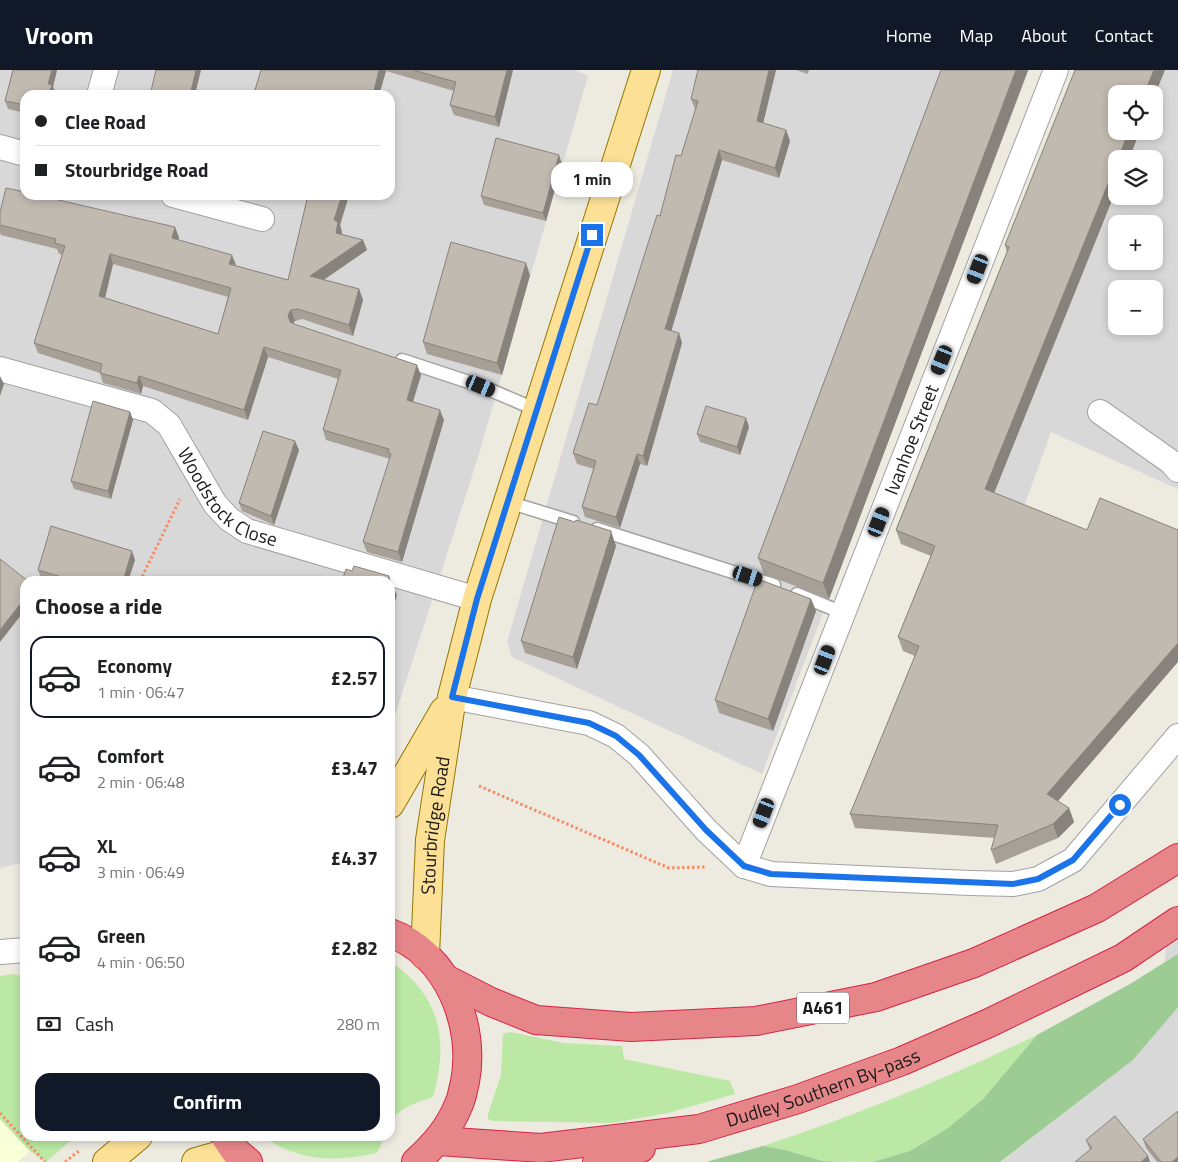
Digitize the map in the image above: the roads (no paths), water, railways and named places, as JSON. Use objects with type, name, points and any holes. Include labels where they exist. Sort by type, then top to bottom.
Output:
[{"type":"highway","name":"A461","points":[[446,979],[491,1002],[536,1020],[632,1027],[756,1021],[876,997],[974,963],[1097,908],[1178,858]]},
{"type":"highway","name":"Dudley Southern By-pass","points":[[439,1140],[541,1148],[699,1129],[798,1099],[902,1061],[989,1023],[1123,958],[1175,925]]},
{"type":"highway","name":"A461","points":[[395,936],[426,955],[446,979],[464,1018],[469,1061],[460,1103],[439,1140],[416,1162]]},
{"type":"highway","points":[[597,1162],[699,1129]]},
{"type":"main road","name":"Stourbridge Road","points":[[426,955],[430,840],[452,697],[477,599],[646,70]]},
{"type":"main road","name":"Stourbridge Road","points":[[395,795],[452,697]]},
{"type":"main road","points":[[107,1162],[132,1141]]},
{"type":"main road","points":[[196,1162],[236,1150]]},
{"type":"street","points":[[100,90],[106,70]]},
{"type":"street","name":"Ivanhoe Street","points":[[744,866],[1056,70]]},
{"type":"street","points":[[0,148],[20,153]]},
{"type":"street","points":[[192,200],[262,219]]},
{"type":"street","name":"Woodstock Close","points":[[0,368],[152,411],[169,425],[215,504],[229,519],[247,531],[477,599]]},
{"type":"street","points":[[1100,412],[1171,462],[1178,470]]},
{"type":"street","points":[[452,697],[589,723],[616,736],[639,755],[706,830],[744,866],[771,874],[1013,884],[1038,879],[1073,860],[1178,736]]},
{"type":"street","points":[[0,952],[20,950]]},
{"type":"lane","points":[[391,356],[481,386],[537,410]]},
{"type":"lane","points":[[508,502],[712,564],[784,588],[843,613]]}]
